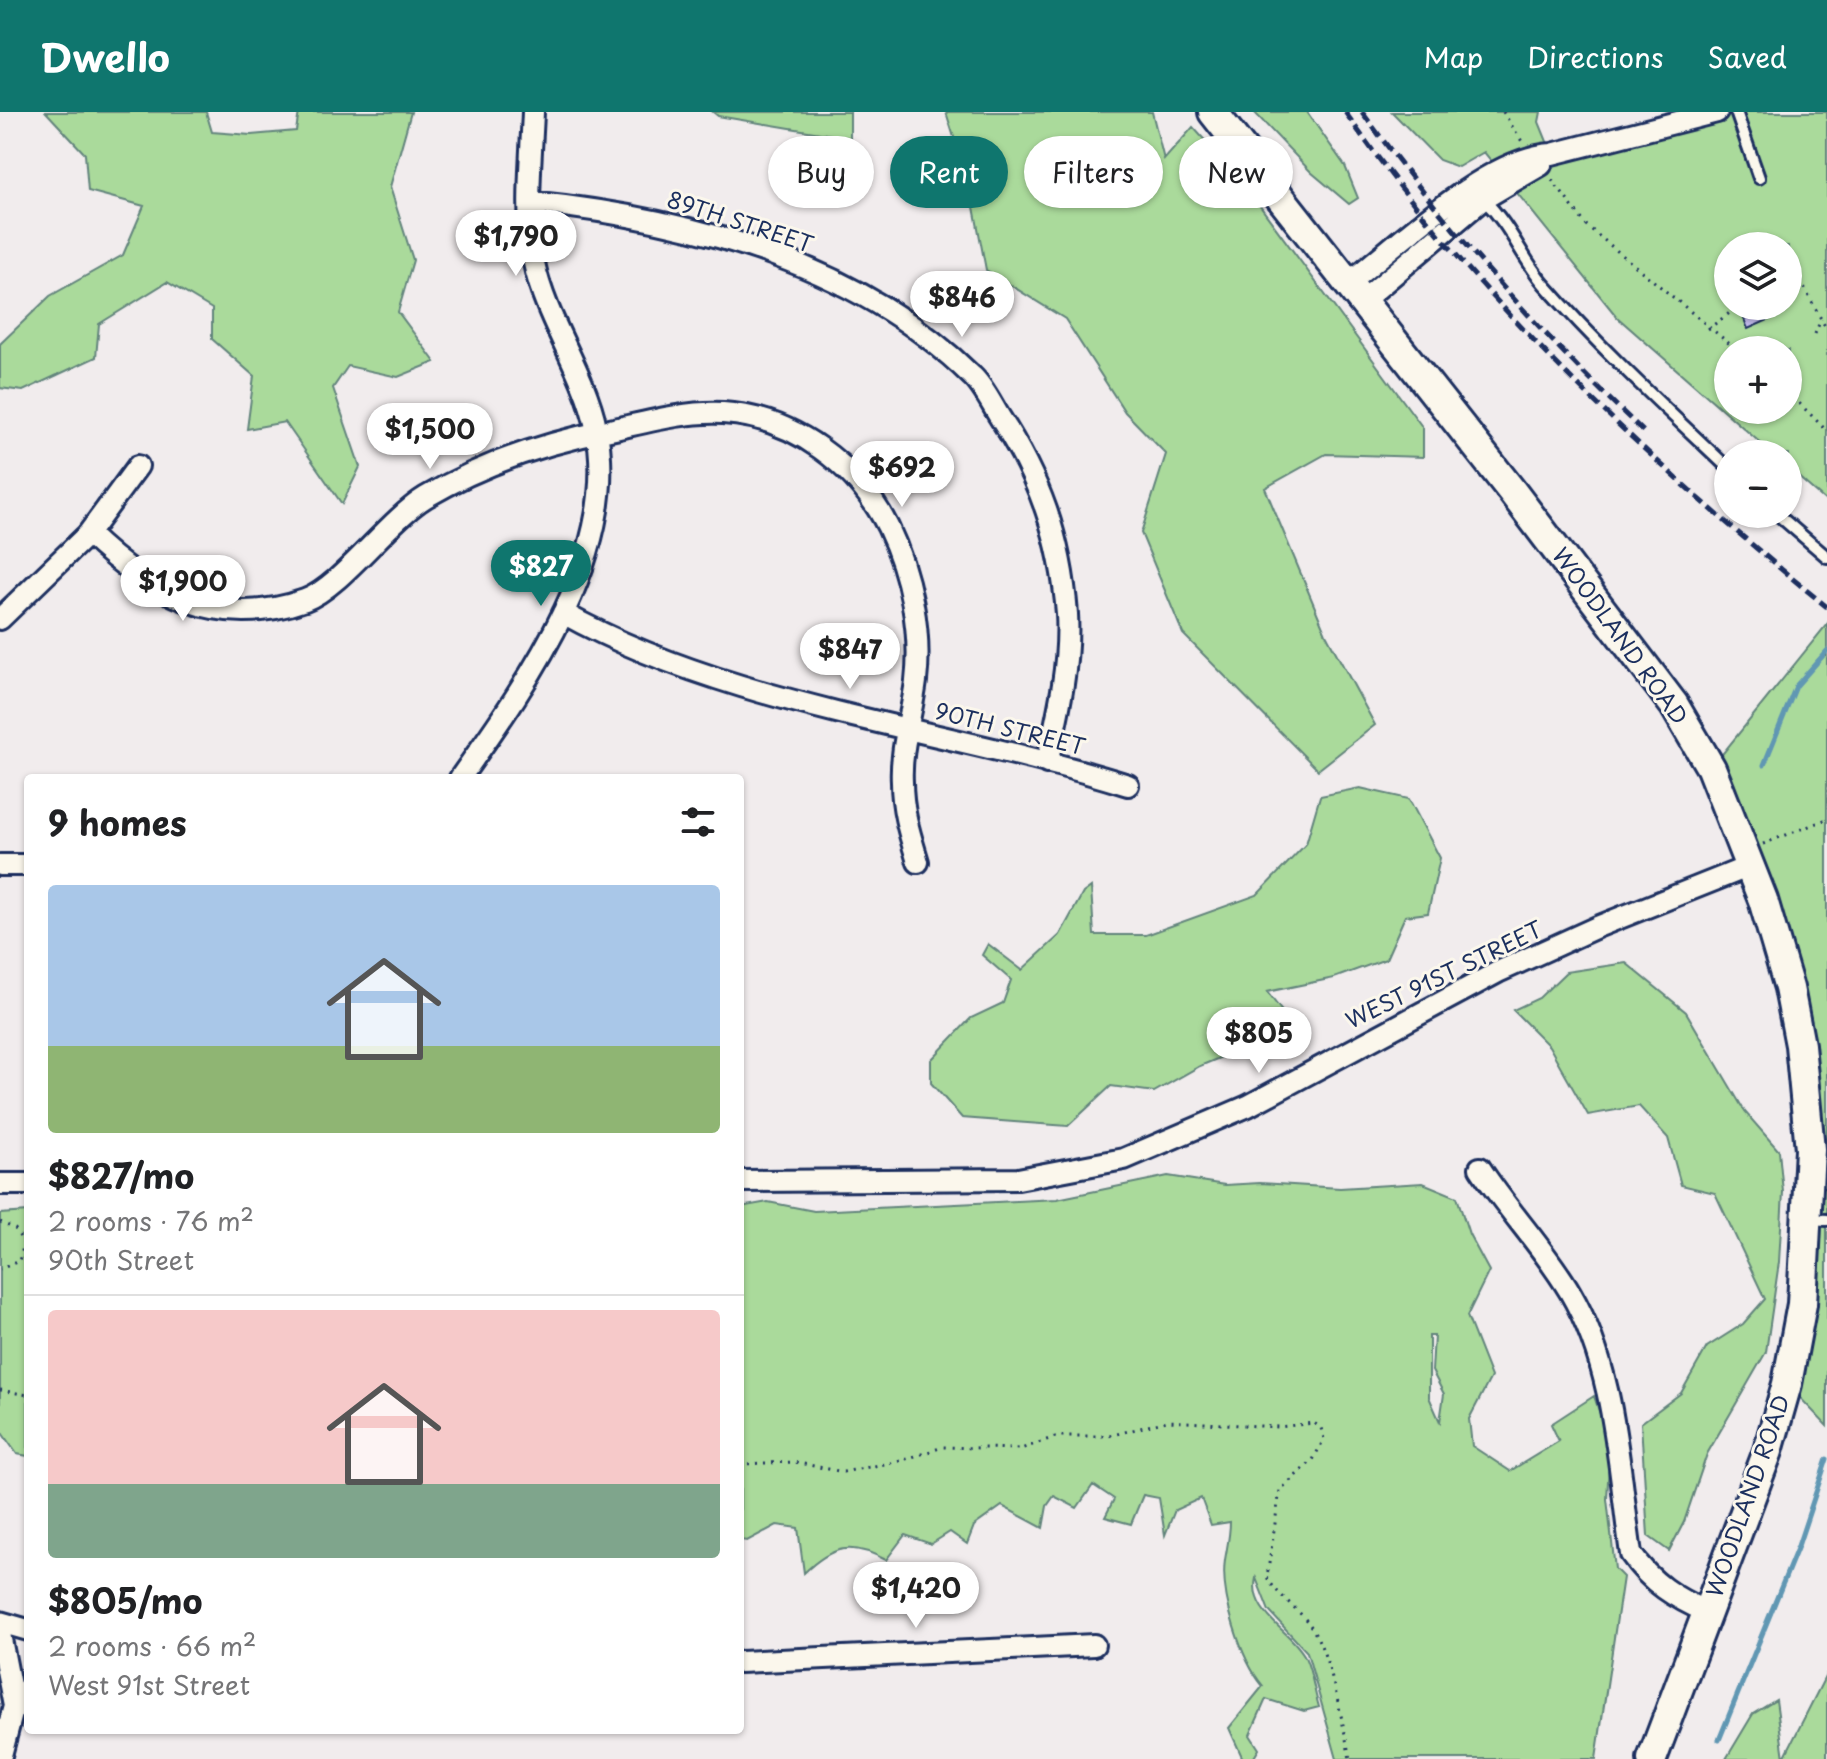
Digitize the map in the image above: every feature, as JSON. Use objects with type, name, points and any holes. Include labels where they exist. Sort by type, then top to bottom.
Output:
[{"type":"main road","name":"WOODLAND ROAD","points":[[1213,112],[1353,294],[1548,537],[1674,705],[1711,768],[1756,856],[1800,1045],[1818,1219],[1787,1384],[1768,1451],[1652,1759]]},
{"type":"street","points":[[464,774],[517,698],[563,613],[596,524],[602,480],[597,429],[583,385],[559,337],[534,263],[530,202],[533,112]]},
{"type":"street","points":[[1353,294],[1472,187],[1541,158],[1717,112]]},
{"type":"street","points":[[1353,294],[1541,158]]},
{"type":"street","name":"89TH STREET","points":[[530,202],[605,210],[673,223],[807,267],[906,322],[974,377],[1028,461],[1057,541],[1067,615],[1065,678],[1047,763]]},
{"type":"street","points":[[88,534],[125,569],[147,584],[200,606],[263,609],[309,599],[425,498],[522,451],[597,429],[684,414],[724,413],[766,422],[826,450],[856,478],[888,527],[914,604],[917,678],[901,778],[904,819],[918,862]]},
{"type":"street","points":[[0,619],[88,534],[138,466]]},
{"type":"street","name":"90TH STREET","points":[[563,613],[668,661],[908,729],[1128,785]]},
{"type":"street","name":"WEST 91ST STREET","points":[[744,1181],[1018,1179],[1124,1159],[1248,1106],[1498,972],[1756,856]]},
{"type":"street","points":[[0,865],[24,865]]},
{"type":"street","points":[[1480,1168],[1554,1268],[1588,1329],[1612,1412],[1631,1554],[1644,1573],[1667,1592],[1707,1612]]},
{"type":"street","points":[[0,1184],[24,1184]]},
{"type":"street","points":[[0,1622],[24,1629]]},
{"type":"street","points":[[0,1634],[14,1706]]},
{"type":"street","points":[[744,1662],[1094,1645]]},
{"type":"street","points":[[0,1759],[14,1706],[24,1693]]},
{"type":"lane","points":[[1736,112],[1759,178]]},
{"type":"lane","points":[[1483,199],[1516,238],[1541,281],[1632,377],[1714,455]]},
{"type":"lane","points":[[1793,528],[1827,557]]},
{"type":"path","points":[[1503,112],[1541,158],[1587,226],[1718,336]]},
{"type":"path","points":[[1802,283],[1827,330]]},
{"type":"path","points":[[1815,334],[1821,317]]},
{"type":"path","points":[[1708,329],[1720,320]]},
{"type":"path","points":[[1802,406],[1827,431]]},
{"type":"path","points":[[1756,856],[1827,819]]},
{"type":"path","points":[[0,1222],[15,1229],[24,1244],[19,1261],[0,1269]]},
{"type":"path","points":[[0,1390],[24,1394]]},
{"type":"path","points":[[744,1464],[794,1462],[843,1472],[900,1461],[943,1447],[1021,1449],[1058,1436],[1109,1436],[1167,1421],[1279,1427],[1314,1423],[1321,1428],[1324,1439],[1313,1460],[1291,1476],[1280,1490],[1267,1577],[1273,1589],[1294,1603],[1322,1644],[1350,1759]]},
{"type":"green space","points":[[46,112],[206,112],[212,132],[251,135],[296,131],[299,112],[411,112],[390,187],[413,260],[398,312],[435,362],[398,377],[348,366],[333,388],[360,467],[342,504],[285,422],[247,429],[254,376],[212,339],[212,309],[167,282],[99,324],[96,357],[23,391],[0,388],[0,344],[50,296],[123,255],[144,206],[88,191],[85,154]]},
{"type":"green space","points":[[713,112],[850,112],[850,136],[838,136],[718,116]]},
{"type":"green space","points":[[946,112],[1152,112],[1158,136],[1024,136],[1024,208],[1163,208],[1163,156],[1164,160],[1179,143],[1179,208],[1261,208],[1423,428],[1423,457],[1326,454],[1265,488],[1326,634],[1375,725],[1318,770],[1183,634],[1141,533],[1166,454],[1125,412],[1065,319],[986,270],[974,208],[1008,208],[1008,136],[954,136]]},
{"type":"green space","points":[[1254,112],[1307,112],[1345,166],[1358,198],[1349,204],[1293,153],[1293,136],[1277,136]]},
{"type":"green space","points":[[1392,112],[1541,112],[1539,122],[1552,154],[1717,112],[1827,112],[1827,502],[1802,480],[1802,440],[1757,440],[1739,424],[1802,424],[1802,336],[1714,336],[1714,402],[1617,317],[1484,152],[1458,167],[1439,160]]},
{"type":"green space","points":[[1193,127],[1201,136],[1185,136]]},
{"type":"green space","points":[[1827,624],[1827,1426],[1787,1384],[1807,1097],[1711,768]]},
{"type":"green space","points":[[1360,788],[1409,799],[1440,858],[1428,913],[1405,916],[1386,959],[1334,978],[1267,992],[1294,1027],[1200,1066],[1154,1092],[1111,1086],[1068,1126],[962,1118],[931,1083],[931,1060],[971,1018],[1003,1003],[1011,980],[982,955],[988,944],[1022,970],[1060,935],[1083,893],[1091,887],[1094,935],[1146,935],[1257,895],[1306,844],[1320,796]]},
{"type":"green space","points":[[1626,963],[1686,1012],[1745,1112],[1779,1151],[1783,1192],[1779,1262],[1766,1352],[1707,1454],[1684,1522],[1669,1551],[1648,1536],[1641,1423],[1681,1393],[1707,1347],[1743,1324],[1765,1299],[1715,1193],[1681,1185],[1668,1138],[1639,1106],[1588,1115],[1549,1046],[1513,1010],[1539,998],[1566,972]]},
{"type":"green space","points":[[1168,1176],[1225,1185],[1260,1183],[1340,1188],[1423,1183],[1457,1197],[1469,1234],[1489,1271],[1467,1316],[1491,1377],[1469,1419],[1472,1446],[1510,1471],[1559,1441],[1551,1424],[1594,1396],[1610,1444],[1607,1499],[1615,1569],[1623,1577],[1596,1759],[1337,1759],[1307,1652],[1269,1611],[1256,1578],[1258,1601],[1305,1657],[1319,1707],[1304,1711],[1266,1699],[1250,1735],[1259,1749],[1253,1759],[1243,1759],[1229,1728],[1263,1686],[1240,1644],[1229,1608],[1224,1574],[1230,1522],[1211,1525],[1201,1498],[1175,1510],[1165,1535],[1159,1498],[1143,1495],[1131,1524],[1105,1517],[1114,1499],[1093,1485],[1077,1508],[1054,1496],[1047,1506],[1043,1528],[1002,1506],[974,1526],[967,1544],[950,1532],[931,1544],[905,1535],[886,1560],[862,1550],[842,1549],[824,1557],[804,1573],[798,1528],[777,1525],[744,1541],[744,1206],[768,1202],[814,1211],[1057,1199]],"holes":[[[1429,1336],[1434,1336],[1432,1371],[1444,1394],[1440,1422],[1429,1397]]]},
{"type":"green space","points":[[24,1212],[24,1455],[17,1454],[0,1430],[0,1214]]},
{"type":"green space","points":[[1827,1673],[1827,1759],[1726,1759],[1753,1714],[1776,1700],[1784,1758]]},
{"type":"building","points":[[1744,320],[1768,320],[1748,329]]},
{"type":"waterway","points":[[1764,765],[1796,686],[1827,651]]},
{"type":"waterway","points":[[1719,1740],[1798,1546],[1827,1459]]},
{"type":"railway","points":[[1345,112],[1451,249],[1569,376],[1695,495],[1827,607]]},
{"type":"railway","points":[[1362,112],[1496,279],[1568,357],[1645,433]]}]
